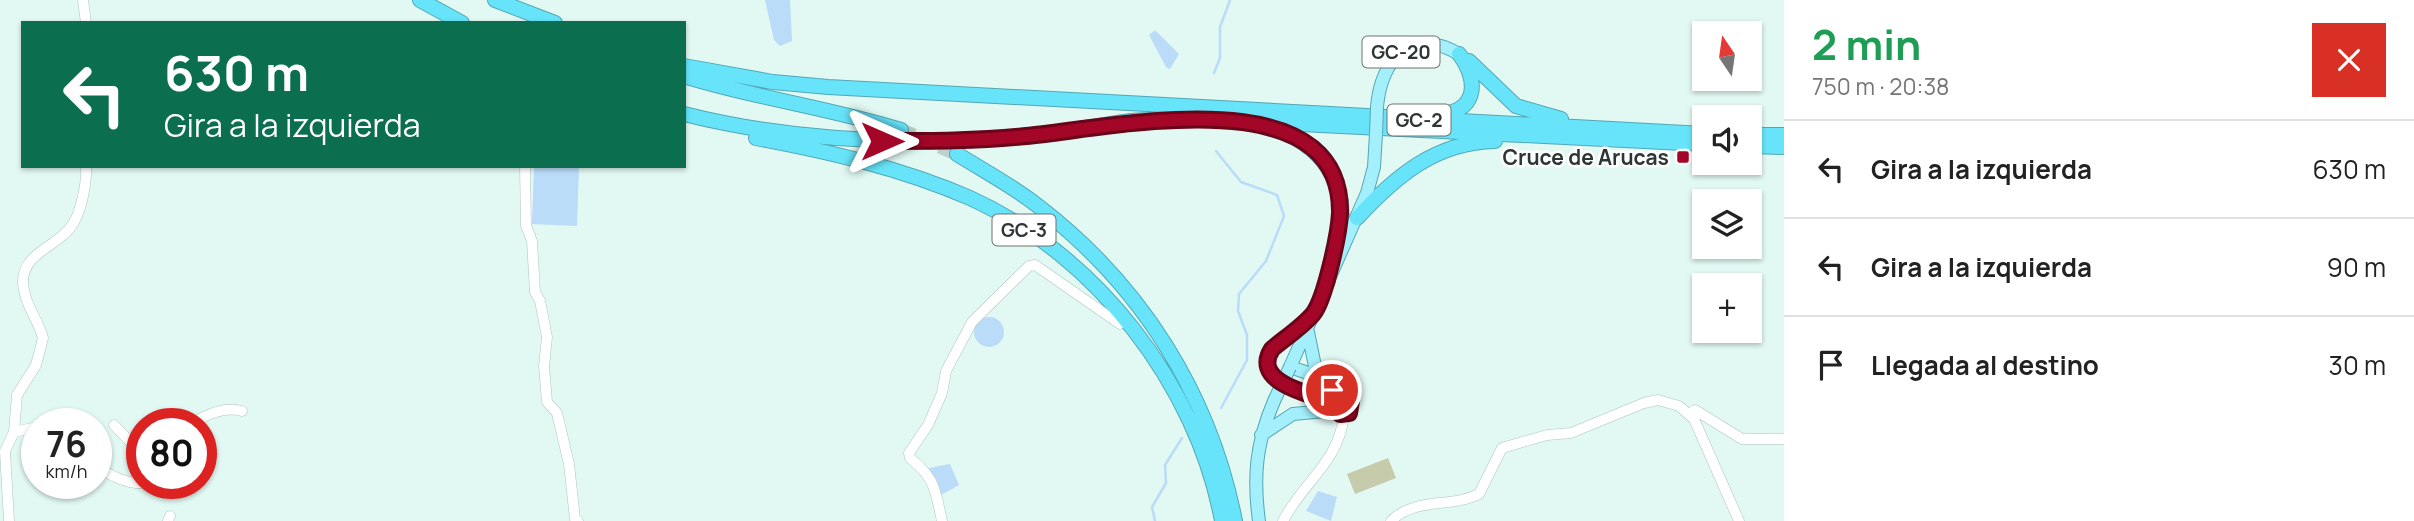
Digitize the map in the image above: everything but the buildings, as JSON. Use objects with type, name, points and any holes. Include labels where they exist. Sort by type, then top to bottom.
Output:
[{"type":"highway","points":[[420,0],[458,21]]},
{"type":"highway","points":[[495,0],[550,21]]},
{"type":"highway","points":[[1235,115],[1269,107],[1451,112],[1467,102],[1474,88],[1469,66],[1459,54]]},
{"type":"highway","points":[[1459,54],[1475,65],[1516,106],[1600,128]]},
{"type":"highway","name":"GC-2","points":[[686,66],[738,77],[828,87],[1558,137],[1692,143]]},
{"type":"highway","points":[[686,77],[850,114],[901,130]]},
{"type":"highway","points":[[1235,115],[1301,141],[1319,154],[1332,170],[1338,185],[1340,218],[1328,281]]},
{"type":"highway","name":"GC-2","points":[[686,116],[857,141],[957,141],[1028,136],[1134,121],[1235,115],[1692,133]]},
{"type":"highway","name":"GC-3","points":[[686,117],[712,129],[830,152],[898,170],[971,199],[1018,225],[1062,257],[1089,281],[1134,331],[1178,399],[1204,459],[1222,521]]},
{"type":"highway","points":[[1762,135],[1784,135]]},
{"type":"highway","points":[[1357,218],[1394,179],[1431,155],[1482,141],[1558,137]]},
{"type":"highway","points":[[1762,146],[1784,147]]},
{"type":"highway","name":"GC-3","points":[[957,155],[1036,204],[1083,243],[1121,283],[1145,314],[1172,355],[1199,405],[1222,464],[1235,521]]},
{"type":"highway","points":[[1090,299],[1120,324],[1155,371],[1204,459]]},
{"type":"main road","name":"GC-20","points":[[1259,521],[1254,480],[1261,435],[1357,218],[1374,167],[1377,107],[1382,75],[1397,55],[1408,48],[1432,44],[1459,54]]},
{"type":"main road","points":[[1314,313],[1272,349],[1268,356],[1268,367],[1275,379],[1339,406]]},
{"type":"main road","points":[[1308,328],[1309,346],[1317,376],[1339,406]]},
{"type":"main road","points":[[1290,367],[1317,376]]},
{"type":"main road","points":[[1261,435],[1293,414],[1339,406]]},
{"type":"street","points":[[83,0],[86,21]]},
{"type":"street","points":[[9,521],[5,451],[14,432],[17,395],[36,365],[43,338],[25,299],[23,281],[32,260],[74,223],[86,168]]},
{"type":"street","points":[[525,168],[526,226],[532,241],[535,292],[540,301],[547,337],[544,366],[547,402],[557,413],[569,464],[575,519],[578,521]]},
{"type":"street","points":[[942,521],[937,494],[927,472],[910,458],[909,453],[928,425],[942,393],[946,371],[972,322],[1029,266],[1042,268],[1090,299]]},
{"type":"street","points":[[1391,521],[1403,511],[1416,506],[1479,494],[1497,454],[1511,443],[1571,433],[1644,403],[1670,402],[1691,416],[1726,486],[1739,521]]},
{"type":"street","points":[[1283,521],[1291,505],[1332,456],[1342,430],[1339,406]]},
{"type":"street","points":[[217,412],[233,409],[242,411]]},
{"type":"street","points":[[1691,416],[1695,410],[1742,439],[1784,439]]},
{"type":"street","points":[[114,425],[126,437]]},
{"type":"street","points":[[14,432],[21,430]]},
{"type":"green space","points":[[1388,458],[1396,478],[1355,494],[1347,474]]},
{"type":"water","points":[[765,0],[790,0],[792,41],[780,46],[774,40]]},
{"type":"water","points":[[1155,30],[1179,54],[1170,69],[1166,67],[1149,35]]},
{"type":"water","points":[[534,168],[579,168],[577,226],[532,224]]},
{"type":"water","points":[[989,317],[1000,321],[1004,332],[1000,343],[989,347],[978,343],[974,332],[978,321]]},
{"type":"water","points":[[950,464],[959,485],[941,495],[929,468]]},
{"type":"water","points":[[1318,491],[1337,497],[1331,521],[1306,511]]},
{"type":"waterway","points":[[1214,73],[1220,58],[1220,27],[1230,0]]},
{"type":"waterway","points":[[1216,151],[1241,182],[1277,195],[1284,216],[1266,261],[1239,294],[1238,311],[1247,335],[1247,360],[1221,408]]},
{"type":"waterway","points":[[1155,521],[1152,507],[1166,483],[1165,465],[1182,438]]},
{"type":"tunnel","points":[[901,130],[957,154]]},
{"type":"place","name":"Cruce de Arucas","points":[[1683,157]]},
{"type":"route","points":[[882,141],[1004,138],[1134,121],[1200,119],[1231,120],[1281,132],[1301,141],[1319,154],[1332,170],[1338,185],[1338,237],[1330,260],[1328,281],[1314,313],[1272,349],[1268,356],[1268,367],[1275,379],[1335,403],[1340,414],[1349,413],[1353,406],[1351,401],[1340,398],[1332,390]]}]
